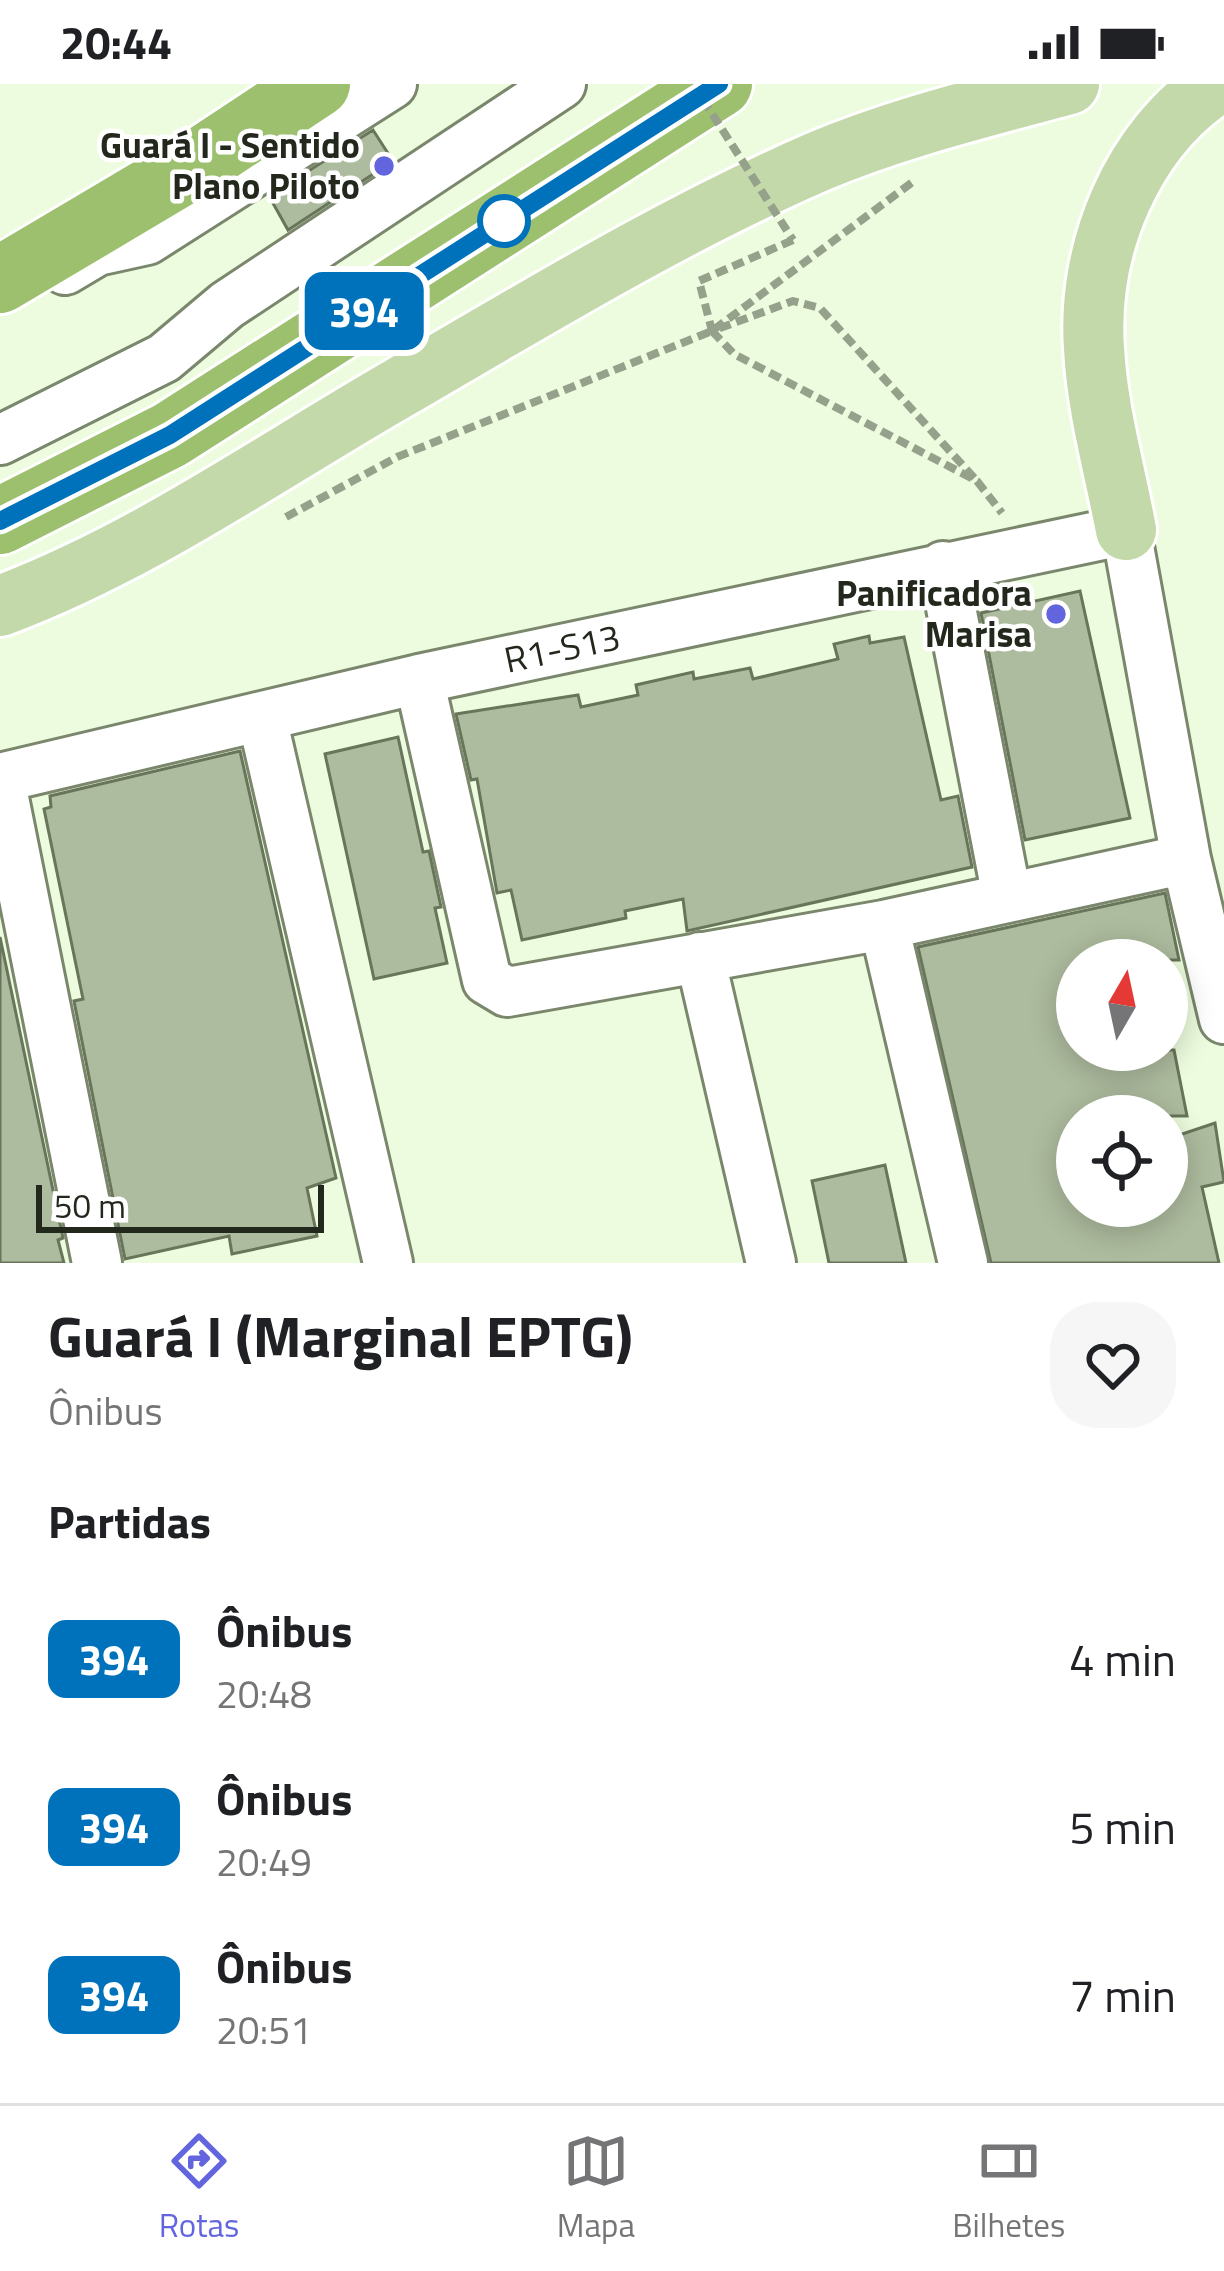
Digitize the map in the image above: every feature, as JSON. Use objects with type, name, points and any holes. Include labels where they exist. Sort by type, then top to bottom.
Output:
[{"type":"highway","points":[[0,280],[202,160],[317,84]]},
{"type":"highway","points":[[0,521],[170,435],[719,84]]},
{"type":"main road","points":[[0,606],[48,588],[184,520],[395,390],[704,216],[819,161],[930,123],[1069,84]]},
{"type":"main road","points":[[1126,530],[1094,349],[1095,295],[1105,247],[1131,176],[1170,121],[1216,84]]},
{"type":"street","points":[[0,311],[97,250],[147,240],[392,84]]},
{"type":"street","points":[[0,440],[164,358],[226,305],[561,84]]},
{"type":"street","points":[[1126,530],[1186,859],[1224,1019]]},
{"type":"street","name":"R1-S13","points":[[0,778],[419,679],[1126,530]]},
{"type":"street","points":[[943,566],[1007,897]]},
{"type":"street","points":[[419,679],[487,980],[507,992],[884,925],[1186,859]]},
{"type":"street","points":[[262,718],[388,1263]]},
{"type":"street","points":[[0,778],[97,1263]]},
{"type":"street","points":[[884,925],[962,1263]]},
{"type":"street","points":[[700,957],[771,1263]]},
{"type":"path","points":[[693,84],[794,240],[699,280],[712,331],[734,354],[977,481]]},
{"type":"path","points":[[712,331],[931,167]]},
{"type":"path","points":[[279,521],[397,457],[794,301],[820,308],[977,481],[1030,548]]},
{"type":"building","points":[[373,130],[393,161],[288,230],[269,196]]},
{"type":"building","points":[[1080,591],[1130,818],[1025,840],[981,613]]},
{"type":"building","points":[[869,636],[870,643],[904,637],[941,800],[958,796],[972,867],[687,931],[683,899],[625,911],[626,918],[522,940],[511,890],[497,893],[477,779],[471,780],[456,714],[578,695],[581,707],[638,695],[636,685],[693,672],[694,679],[750,668],[753,679],[838,659],[834,644]]},
{"type":"building","points":[[398,737],[423,852],[429,851],[447,963],[374,979],[325,754]]},
{"type":"building","points":[[240,751],[336,1178],[307,1188],[317,1236],[232,1254],[229,1236],[125,1259],[74,1001],[83,999],[44,809],[51,807],[50,796]]},
{"type":"building","points":[[1165,893],[1175,939],[1056,939],[1056,1071],[1178,1071],[1183,1095],[1056,1095],[1056,1227],[1188,1227],[1188,1132],[1215,1123],[1224,1182],[1202,1187],[1219,1263],[991,1263],[918,947]]},
{"type":"building","points":[[0,937],[63,1238],[58,1240],[64,1263],[0,1263]]},
{"type":"building","points":[[885,1165],[906,1263],[829,1263],[812,1181]]},
{"type":"bus line","name":"394","points":[[0,521],[170,435],[719,84]]},
{"type":"place","name":"Guará I - Sentido Plano Piloto","points":[[384,166]]},
{"type":"place","name":"Panificadora Marisa","points":[[1056,614]]}]
